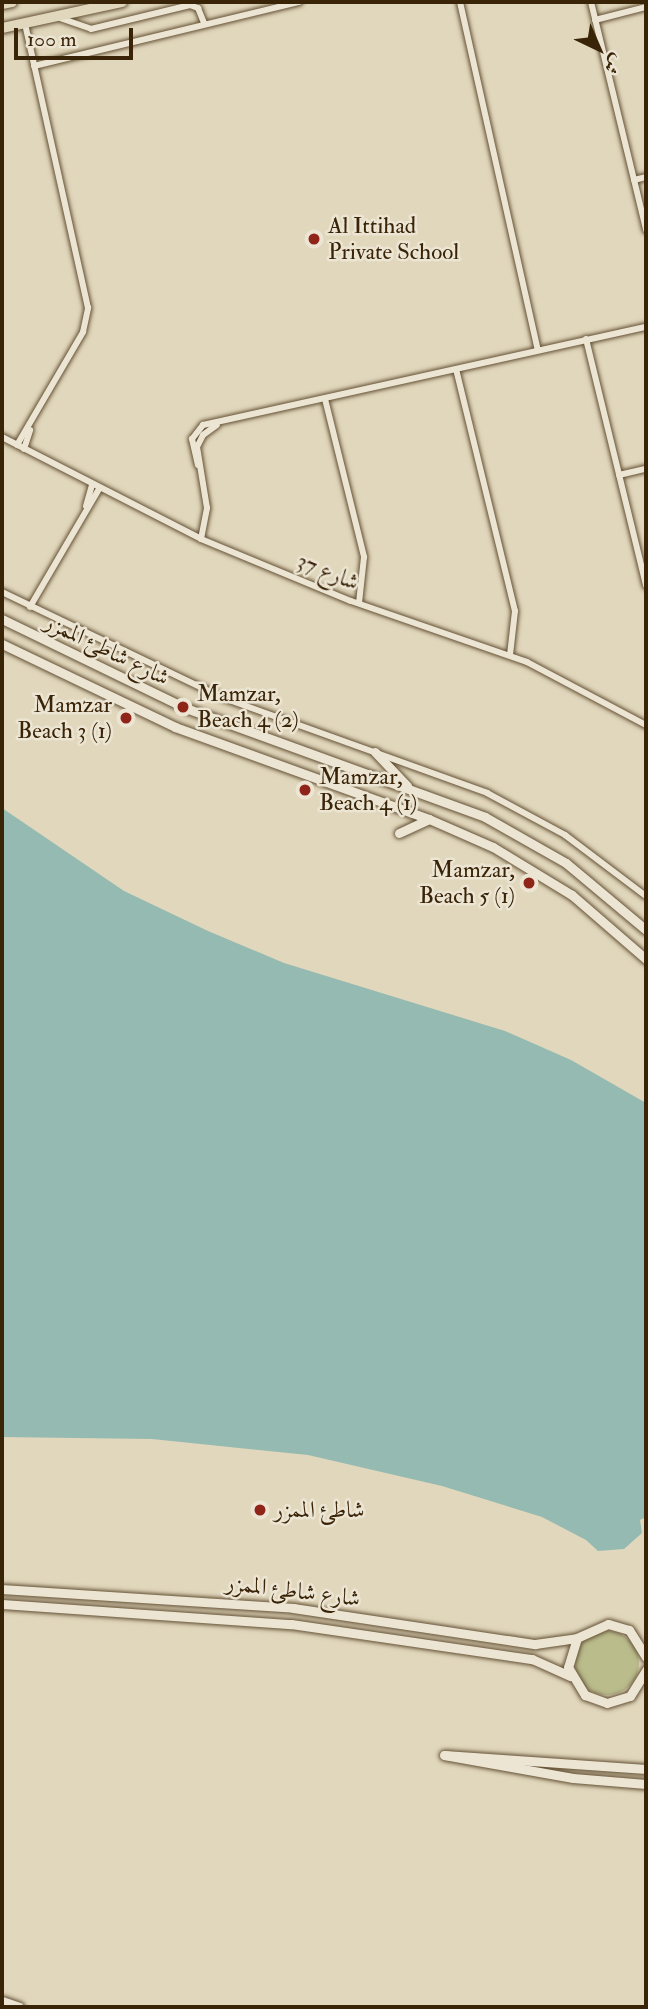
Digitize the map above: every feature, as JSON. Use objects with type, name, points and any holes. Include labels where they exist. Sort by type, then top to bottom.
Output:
[{"type":"main road","points":[[2,4],[12,2]]},
{"type":"main road","points":[[2,28],[122,2]]},
{"type":"street","points":[[34,66],[299,2]]},
{"type":"street","points":[[460,2],[538,350]]},
{"type":"street","points":[[590,2],[646,230]]},
{"type":"street","points":[[57,17],[91,29],[190,5],[200,10],[204,23]]},
{"type":"street","points":[[595,20],[646,7]]},
{"type":"street","points":[[24,449],[30,430],[83,332],[88,308],[25,24]]},
{"type":"street","points":[[634,180],[646,177]]},
{"type":"street","points":[[198,537],[204,522],[206,500],[191,447],[196,431],[229,421],[646,327]]},
{"type":"street","points":[[586,339],[646,586]]},
{"type":"street","points":[[456,369],[515,611],[513,638],[506,654]]},
{"type":"street","points":[[325,399],[364,556],[362,586],[355,602]]},
{"type":"street","points":[[17,445],[30,430]]},
{"type":"street","name":"شارع 37","points":[[2,437],[99,489],[198,537],[355,602],[506,654],[572,683],[646,726]]},
{"type":"street","points":[[620,475],[646,469]]},
{"type":"street","points":[[86,506],[92,485]]},
{"type":"street","points":[[37,611],[41,595],[86,506],[99,489]]},
{"type":"street","points":[[2,592],[37,611],[221,696],[458,781],[524,811],[585,849],[646,896]]},
{"type":"street","points":[[30,607],[41,595]]},
{"type":"street","name":"شارع شاطئ الممزر","points":[[2,619],[183,707],[485,817],[545,850],[644,928]]},
{"type":"street","name":"شارع شاطئ الممزر","points":[[2,643],[187,732],[429,819],[493,847],[553,882],[646,959]]},
{"type":"street","points":[[375,752],[408,787]]},
{"type":"street","points":[[399,833],[429,819]]},
{"type":"street","name":"شارع شاطئ الممزر","points":[[2,1589],[143,1595],[293,1608],[535,1644],[577,1638],[596,1625],[619,1625],[638,1638],[646,1657]]},
{"type":"street","name":"شارع شاطئ الممزر","points":[[2,1604],[291,1624],[532,1660],[570,1676],[584,1695],[607,1703],[629,1696],[646,1670]]},
{"type":"street","points":[[570,1676],[569,1656],[577,1638]]},
{"type":"street","points":[[646,1769],[444,1755],[573,1779],[646,1784]]},
{"type":"street","points":[[573,1762],[568,1772],[573,1779]]},
{"type":"street","points":[[2,2001],[19,2007]]},
{"type":"green space","points":[[601,1631],[613,1631],[630,1640],[637,1651],[637,1675],[630,1686],[613,1695],[601,1695],[589,1690],[580,1681],[575,1669],[575,1657],[580,1645],[589,1636]]},
{"type":"water","points":[[2,808],[124,891],[208,931],[284,963],[505,1031],[571,1060],[646,1103],[646,1517],[640,1520],[642,1533],[624,1549],[598,1551],[586,1540],[542,1517],[442,1486],[308,1455],[152,1439],[2,1437]]},
{"type":"place","name":"Al Ittihad Private School","points":[[314,239]]},
{"type":"place","name":"Mamzar, Beach 4 (2)","points":[[183,707]]},
{"type":"place","name":"Mamzar Beach 3 (1)","points":[[126,718]]},
{"type":"place","name":"Mamzar, Beach 4 (1)","points":[[305,790]]},
{"type":"place","name":"Mamzar, Beach 5 (1)","points":[[529,883]]},
{"type":"place","name":"شاطئ الممزر","points":[[260,1510]]}]
